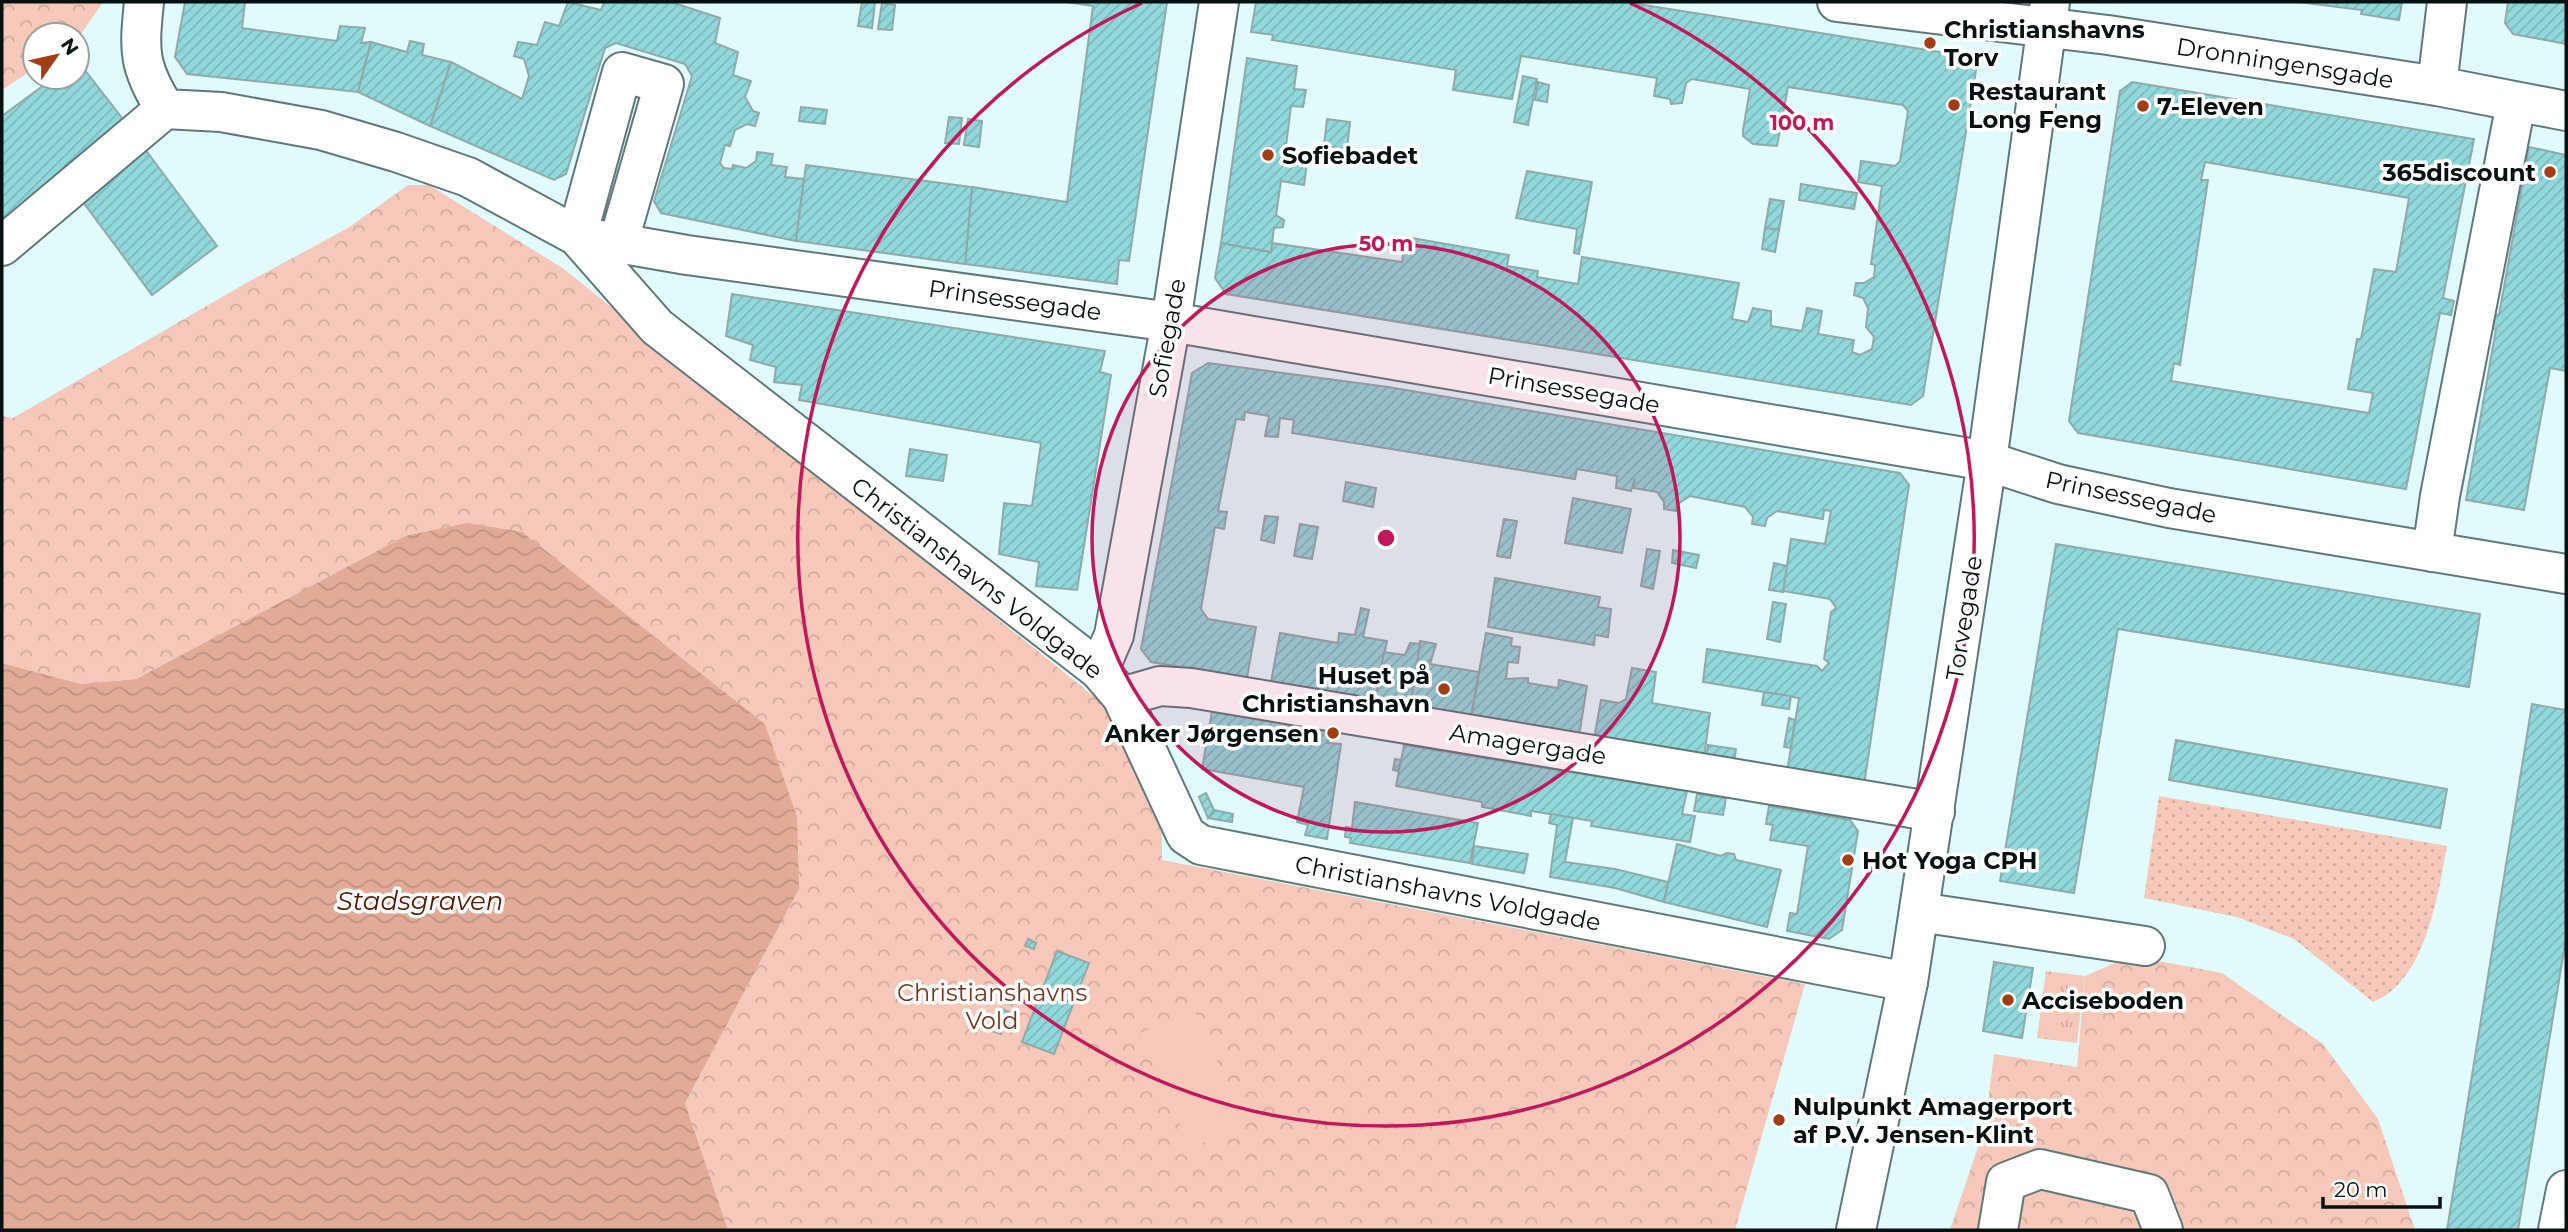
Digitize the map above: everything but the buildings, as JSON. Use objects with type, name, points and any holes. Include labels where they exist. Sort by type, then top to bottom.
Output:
[{"type":"street","points":[[2,246],[165,109],[146,79],[140,41],[144,2]]},
{"type":"street","name":"Sofiegade","points":[[1111,684],[1114,635],[1171,322],[1220,2]]},
{"type":"street","name":"Dronningensgade","points":[[1837,2],[2048,14],[2566,111]]},
{"type":"street","points":[[2437,86],[2447,2]]},
{"type":"street","name":"Torvegade","points":[[1856,1230],[1908,982],[1935,812],[1987,461],[2048,14]]},
{"type":"street","points":[[577,236],[622,72],[664,84],[618,244]]},
{"type":"street","points":[[2432,552],[2440,496],[2516,103]]},
{"type":"street","name":"Christianshavns Voldgade","points":[[165,109],[221,112],[321,130],[396,152],[468,177],[577,236],[657,327],[1111,684],[1186,835],[1201,845],[1908,982]]},
{"type":"street","name":"Prinsessegade","points":[[577,236],[1171,322],[1987,461],[2058,484],[2169,508],[2566,573]]},
{"type":"street","name":"Amagergade","points":[[1111,684],[1191,688],[1935,812]]},
{"type":"street","points":[[1919,912],[2145,946]]},
{"type":"street","points":[[1998,1230],[2006,1182],[2040,1170],[2149,1194],[2163,1230]]},
{"type":"street","points":[[2558,1230],[2566,1190]]},
{"type":"green space","points":[[2,2],[103,2],[90,21],[21,21],[21,77],[2,90]]},
{"type":"green space","name":"Christianshavns Vold","points":[[408,185],[429,185],[564,269],[1102,703],[1162,833],[1162,860],[1805,984],[1735,1230],[728,1230],[685,1103],[799,889],[405,536],[136,679],[81,684],[2,663],[2,416],[13,418],[248,282],[348,228]]},
{"type":"green space","points":[[2159,796],[2447,846],[2434,911],[2417,956],[2406,976],[2391,991],[2373,1002],[2294,939],[2237,917],[2144,898]]},
{"type":"green space","points":[[2131,956],[2222,973],[2323,1044],[2378,1119],[2415,1230],[1950,1230],[1985,1126],[1994,1054],[2077,1067],[2085,976]]},
{"type":"green space","points":[[2046,971],[2085,976],[2077,1043],[2037,1038]]},
{"type":"green space","points":[[1194,1009],[1245,1123],[1191,1148],[1140,1033]]},
{"type":"water","name":"Stadsgraven","points":[[467,523],[522,532],[765,724],[797,817],[799,889],[685,1103],[728,1230],[2,1230],[2,663],[81,684],[136,679],[405,536]]},
{"type":"place","name":"Christianshavns Torv","points":[[1930,43]]},
{"type":"place","name":"Restaurant Long Feng","points":[[1954,105]]},
{"type":"place","name":"7-Eleven","points":[[2143,106]]},
{"type":"place","name":"Sofiebadet","points":[[1268,155]]},
{"type":"place","name":"365discount","points":[[2550,172]]},
{"type":"place","name":"Huset på Christianshavn","points":[[1444,689]]},
{"type":"place","name":"Anker Jørgensen","points":[[1333,733]]},
{"type":"place","name":"Hot Yoga CPH","points":[[1848,860]]},
{"type":"place","name":"Acciseboden","points":[[2008,1000]]},
{"type":"place","name":"Nulpunkt Amagerport af P.V. Jensen-Klint","points":[[1779,1120]]}]
